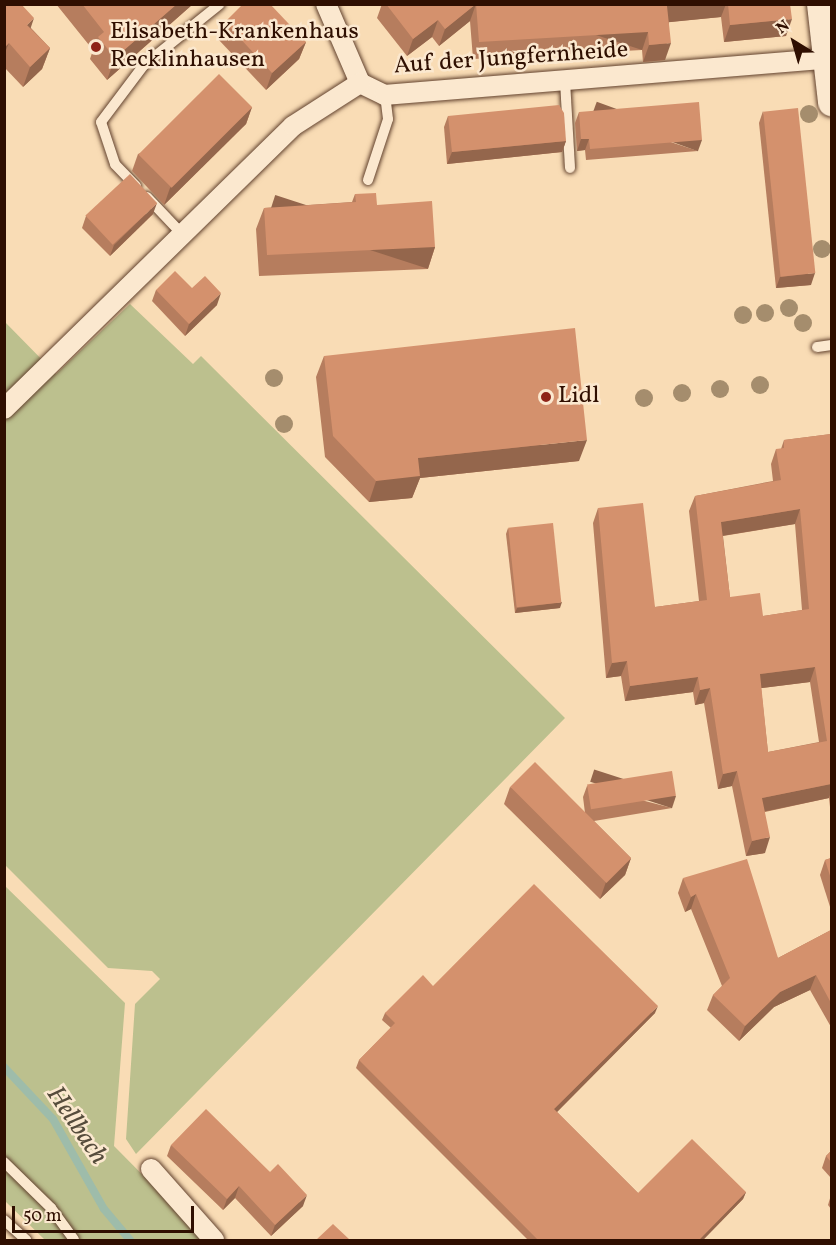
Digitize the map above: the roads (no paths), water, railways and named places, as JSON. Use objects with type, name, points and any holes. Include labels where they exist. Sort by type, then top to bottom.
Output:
[{"type":"main road","points":[[821,4],[831,102]]},
{"type":"street","points":[[4,409],[293,126],[360,83],[326,4]]},
{"type":"street","name":"Auf der Jungfernheide","points":[[360,83],[385,95],[827,59]]},
{"type":"street","points":[[151,1168],[214,1240]]},
{"type":"lane","points":[[182,234],[115,164],[101,122],[144,65],[220,4]]},
{"type":"lane","points":[[565,81],[570,168]]},
{"type":"lane","points":[[369,180],[388,119],[385,95]]},
{"type":"lane","points":[[817,347],[831,345]]},
{"type":"lane","points":[[4,1162],[51,1208],[74,1240]]},
{"type":"lane","points":[[4,1220],[26,1240]]},
{"type":"waterway","name":"Hellbach","points":[[4,1067],[53,1119],[104,1209],[130,1240]]},
{"type":"place","name":"Elisabeth-Krankenhaus Recklinhausen","points":[[96,47]]},
{"type":"place","name":"Lidl","points":[[546,397]]}]
